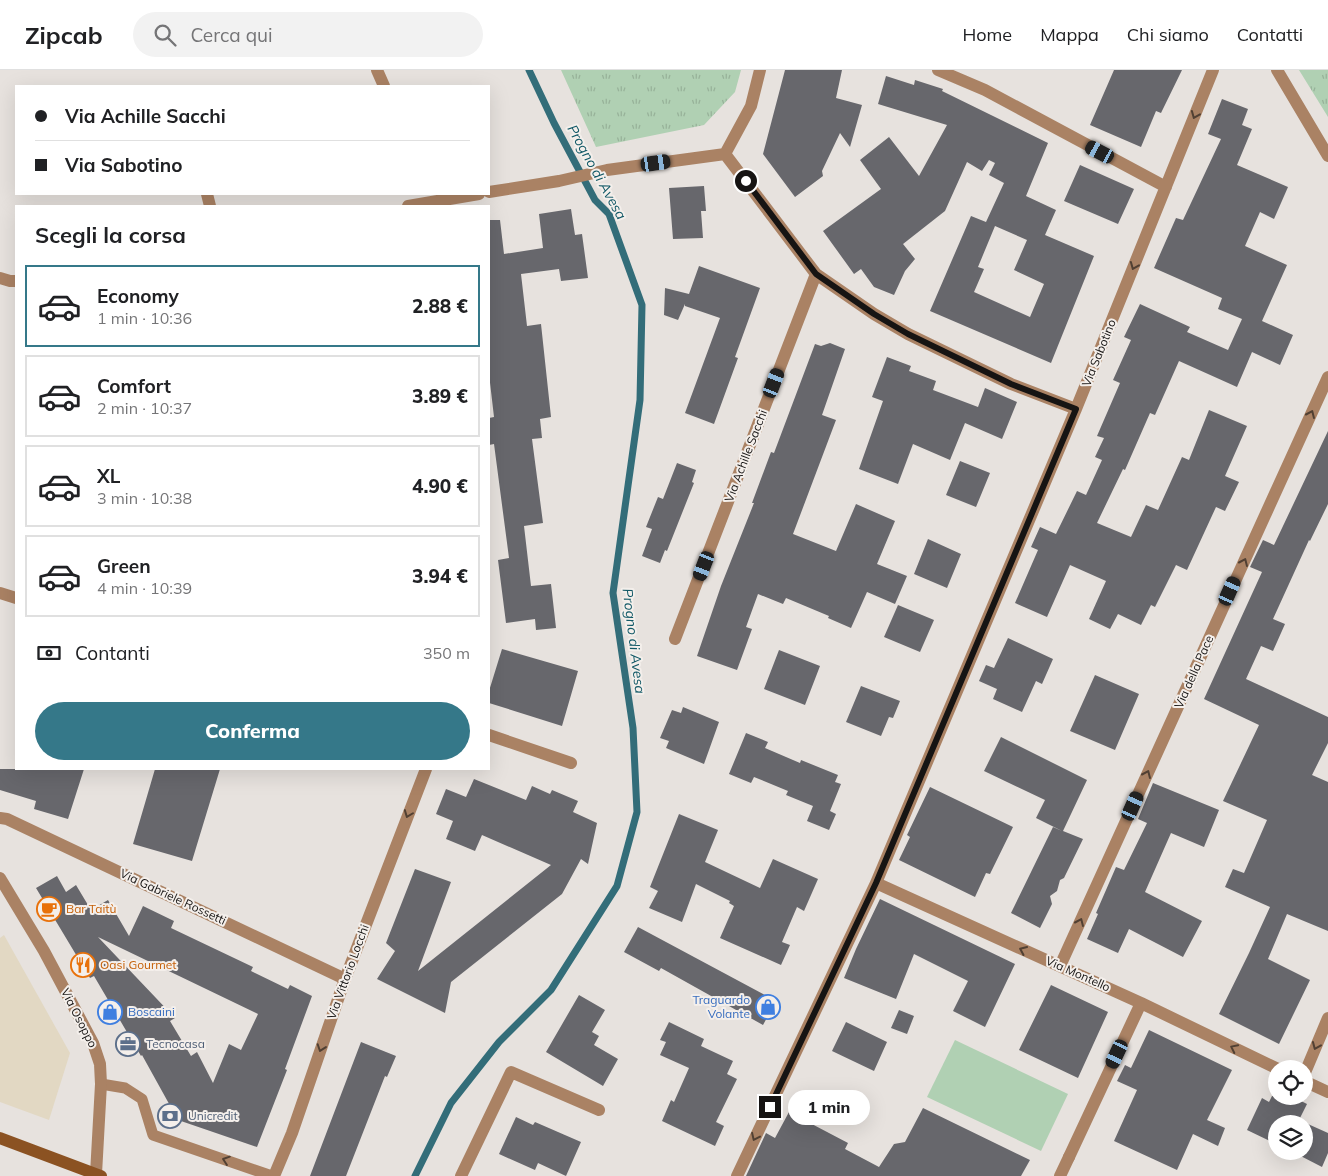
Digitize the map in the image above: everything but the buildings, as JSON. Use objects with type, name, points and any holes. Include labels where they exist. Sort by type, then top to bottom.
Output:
[{"type":"main road","points":[[0,1138],[98,1175]]},
{"type":"street","points":[[377,70],[384,85]]},
{"type":"street","points":[[725,154],[751,106],[760,70]]},
{"type":"street","points":[[938,70],[985,90],[1166,186]]},
{"type":"street","name":"Via Sabotino","points":[[737,1176],[876,883],[1076,409],[1213,70]]},
{"type":"street","points":[[1277,70],[1328,156]]},
{"type":"street","points":[[490,192],[607,170],[725,154]]},
{"type":"street","points":[[725,154],[816,274],[874,314],[908,334],[1011,384],[1076,409]]},
{"type":"street","points":[[413,205],[472,195]]},
{"type":"street","name":"Via Achille Sacchi","points":[[675,639],[816,274]]},
{"type":"street","points":[[0,278],[15,281]]},
{"type":"street","name":"Via della Pace","points":[[1060,966],[1328,377]]},
{"type":"street","points":[[0,593],[15,598]]},
{"type":"street","points":[[490,735],[571,763]]},
{"type":"street","name":"Via Vittorio Locchi","points":[[273,1176],[292,1133],[345,979],[426,770]]},
{"type":"street","name":"Via Gabriele Rossetti","points":[[0,818],[7,819],[345,979]]},
{"type":"street","name":"Via Osoppo","points":[[0,878],[44,951],[93,1043],[100,1064],[98,1175]]},
{"type":"street","name":"Via Montello","points":[[876,883],[1141,1003],[1268,1064]]},
{"type":"street","points":[[1060,1176],[1141,1003]]},
{"type":"street","points":[[1310,1060],[1328,1018]]},
{"type":"street","points":[[461,1176],[511,1072],[599,1110]]},
{"type":"street","points":[[1313,1085],[1328,1092]]},
{"type":"lane","points":[[101,1084],[125,1088],[142,1099],[153,1135],[273,1176]]},
{"type":"shaded area","points":[[4,935],[70,1053],[49,1120],[0,1102],[0,938]]},
{"type":"green space","points":[[561,70],[741,70],[735,92],[704,125],[596,147]]},
{"type":"green space","points":[[1299,70],[1328,70],[1328,117]]},
{"type":"green space","points":[[955,1040],[1068,1094],[1041,1151],[927,1097]]},
{"type":"waterway","name":"Progno di Avesa","points":[[415,1176],[451,1103],[499,1042],[551,990],[617,886],[637,812],[633,728],[613,593],[640,400],[642,305],[609,214],[595,200],[554,123],[529,70]]},
{"type":"place","name":"Bar Taitù","points":[[49,909]]},
{"type":"place","name":"Oasi Gourmet","points":[[83,965]]},
{"type":"place","name":"Traguardo Volante","points":[[768,1007]]},
{"type":"place","name":"Boscaini","points":[[110,1012]]},
{"type":"place","name":"Tecnocasa","points":[[128,1044]]},
{"type":"place","name":"Unicredit","points":[[170,1116]]},
{"type":"route","points":[[746,181],[816,274],[874,314],[908,334],[1011,384],[1076,409],[876,883],[770,1107]]}]
